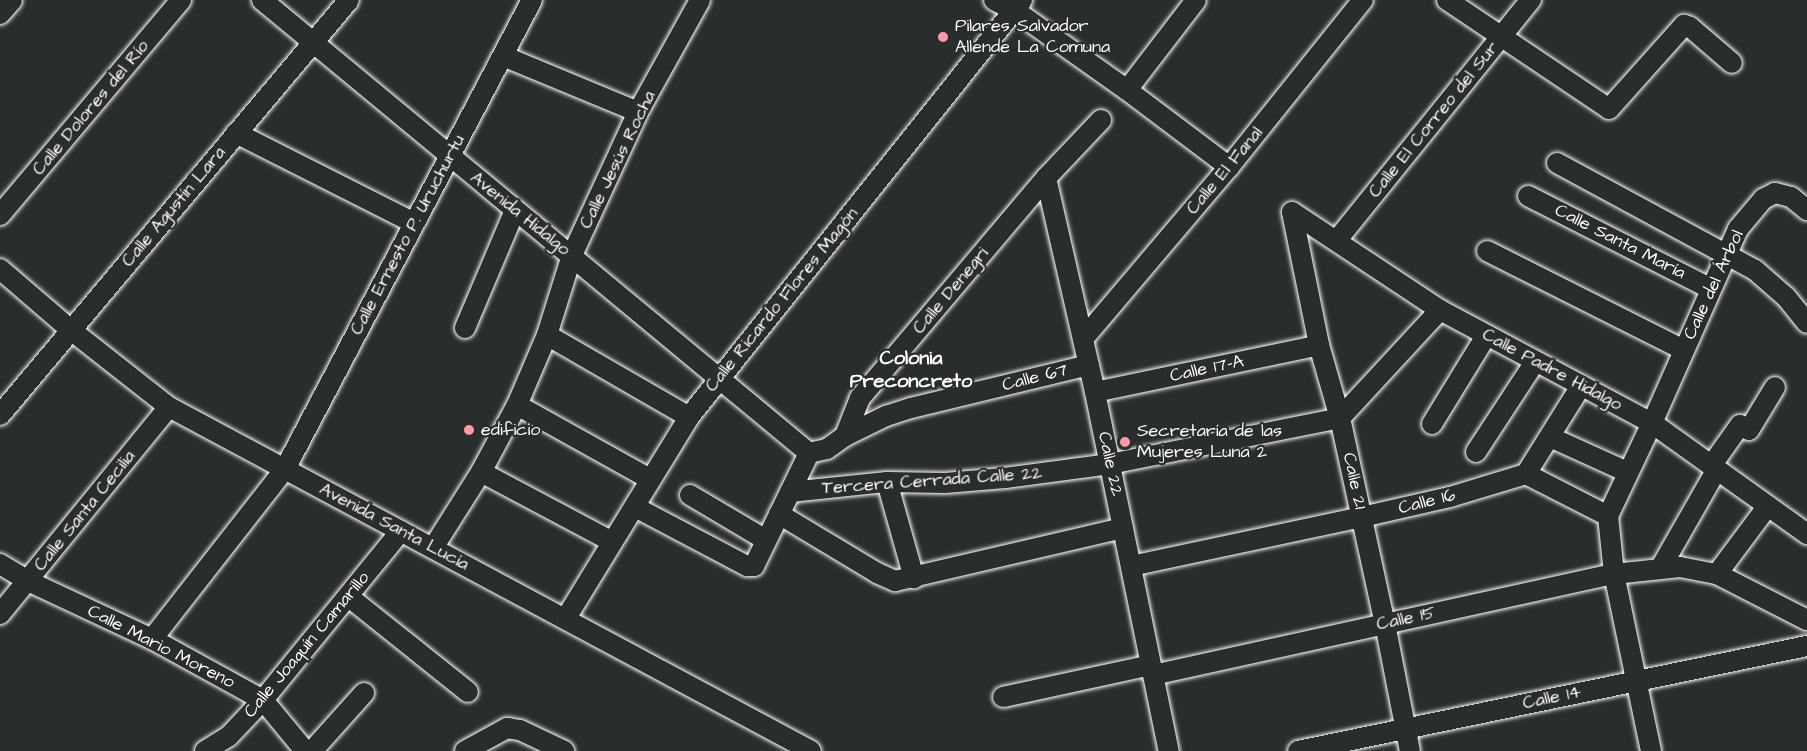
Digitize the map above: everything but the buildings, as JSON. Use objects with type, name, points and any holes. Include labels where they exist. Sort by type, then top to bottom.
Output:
[{"type":"street","points":[[0,14],[12,0]]},
{"type":"street","name":"Calle Dolores del Río","points":[[0,215],[181,0]]},
{"type":"street","name":"Avenida Hidalgo","points":[[262,0],[809,453]]},
{"type":"street","name":"Calle Agustín Lara","points":[[0,416],[349,0]]},
{"type":"street","name":"Calle Ernesto P. Uruchurtu","points":[[152,639],[285,470],[532,0]]},
{"type":"street","name":"Calle Jesús Rocha","points":[[433,548],[481,472],[517,405],[547,335],[572,255],[638,112],[700,0]]},
{"type":"street","points":[[994,0],[1018,5],[1230,168]]},
{"type":"street","points":[[1127,90],[1196,0]]},
{"type":"street","name":"Calle El Fanal","points":[[1083,339],[1230,168],[1363,0]]},
{"type":"street","points":[[1447,0],[1609,109],[1678,29],[1684,25],[1690,27],[1732,63]]},
{"type":"street","name":"Calle El Correo del Sur","points":[[1337,240],[1531,0]]},
{"type":"street","name":"Calle Ricardo Flores Magón","points":[[566,618],[650,479],[718,378],[1018,5]]},
{"type":"street","points":[[503,56],[638,112]]},
{"type":"street","name":"Calle Denegri","points":[[844,436],[860,398],[1046,178],[1101,120]]},
{"type":"street","points":[[236,133],[414,224]]},
{"type":"street","points":[[1557,163],[1755,270],[1772,283],[1807,323]]},
{"type":"street","name":"Calle 22","points":[[1046,178],[1095,392],[1169,751]]},
{"type":"street","name":"Calle del Árbol","points":[[1608,516],[1652,423],[1725,254],[1752,208],[1769,195],[1782,193],[1807,210]]},
{"type":"street","name":"Calle Santa María","points":[[1528,196],[1711,289]]},
{"type":"street","points":[[465,328],[515,210]]},
{"type":"street","name":"Calle Padre Hidalgo","points":[[1292,212],[1440,310],[1535,363],[1652,423],[1767,507],[1804,525]]},
{"type":"street","name":"Calle 21","points":[[1292,212],[1319,345],[1340,418],[1362,517],[1410,751]]},
{"type":"street","points":[[1487,251],[1684,350]]},
{"type":"street","name":"Avenida Santa Lucía","points":[[0,269],[71,330],[170,407],[811,751]]},
{"type":"street","points":[[1340,418],[1440,310]]},
{"type":"street","points":[[547,335],[690,417]]},
{"type":"street","points":[[1432,424],[1486,336]]},
{"type":"street","name":"Calle 17-A","points":[[1095,392],[1319,345]]},
{"type":"street","points":[[1476,452],[1535,363]]},
{"type":"street","name":"Calle 67","points":[[844,436],[894,413],[1089,365]]},
{"type":"street","points":[[1581,386],[1526,474],[1608,516],[1614,574],[1651,751]]},
{"type":"street","points":[[1660,569],[1714,468],[1740,425],[1749,430],[1775,387]]},
{"type":"street","points":[[517,405],[650,479]]},
{"type":"street","name":"Calle Santa Cecilia","points":[[0,614],[170,407]]},
{"type":"street","name":"Tercera Cerrada Calle 22","points":[[790,492],[887,482],[945,483],[1005,478],[1110,464],[1340,418]]},
{"type":"street","points":[[635,507],[747,566],[754,566],[759,562],[766,540],[809,453],[827,449],[844,436]]},
{"type":"street","points":[[1550,437],[1628,472]]},
{"type":"street","points":[[481,472],[611,542]]},
{"type":"street","name":"Calle 16","points":[[1131,566],[1450,497],[1526,474]]},
{"type":"street","points":[[887,482],[914,578]]},
{"type":"street","points":[[690,495],[766,540]]},
{"type":"street","points":[[1717,574],[1767,507]]},
{"type":"street","points":[[779,514],[887,578],[895,580],[914,578],[1123,528]]},
{"type":"street","name":"Calle Joaquín Camarillo","points":[[205,751],[229,735],[263,700],[401,531]]},
{"type":"street","name":"Calle Mario Moreno","points":[[0,564],[28,581],[152,639],[263,700],[305,751]]},
{"type":"street","name":"Calle 15","points":[[1004,698],[1385,624],[1614,574],[1680,567],[1717,574],[1807,620]]},
{"type":"street","points":[[349,597],[468,692]]},
{"type":"street","name":"Calle 14","points":[[1298,751],[1807,646]]},
{"type":"street","points":[[312,751],[364,693]]},
{"type":"street","points":[[465,751],[500,729],[520,729],[564,751]]},
{"type":"place","name":"Pilares Salvador Allende La Comuna","points":[[943,37]]},
{"type":"place","name":"edificio","points":[[469,430]]},
{"type":"place","name":"Secretaría de las Mujeres Luna 2","points":[[1125,442]]},
{"type":"district","name":"Colonia Preconcreto","points":[[911,370]]}]
